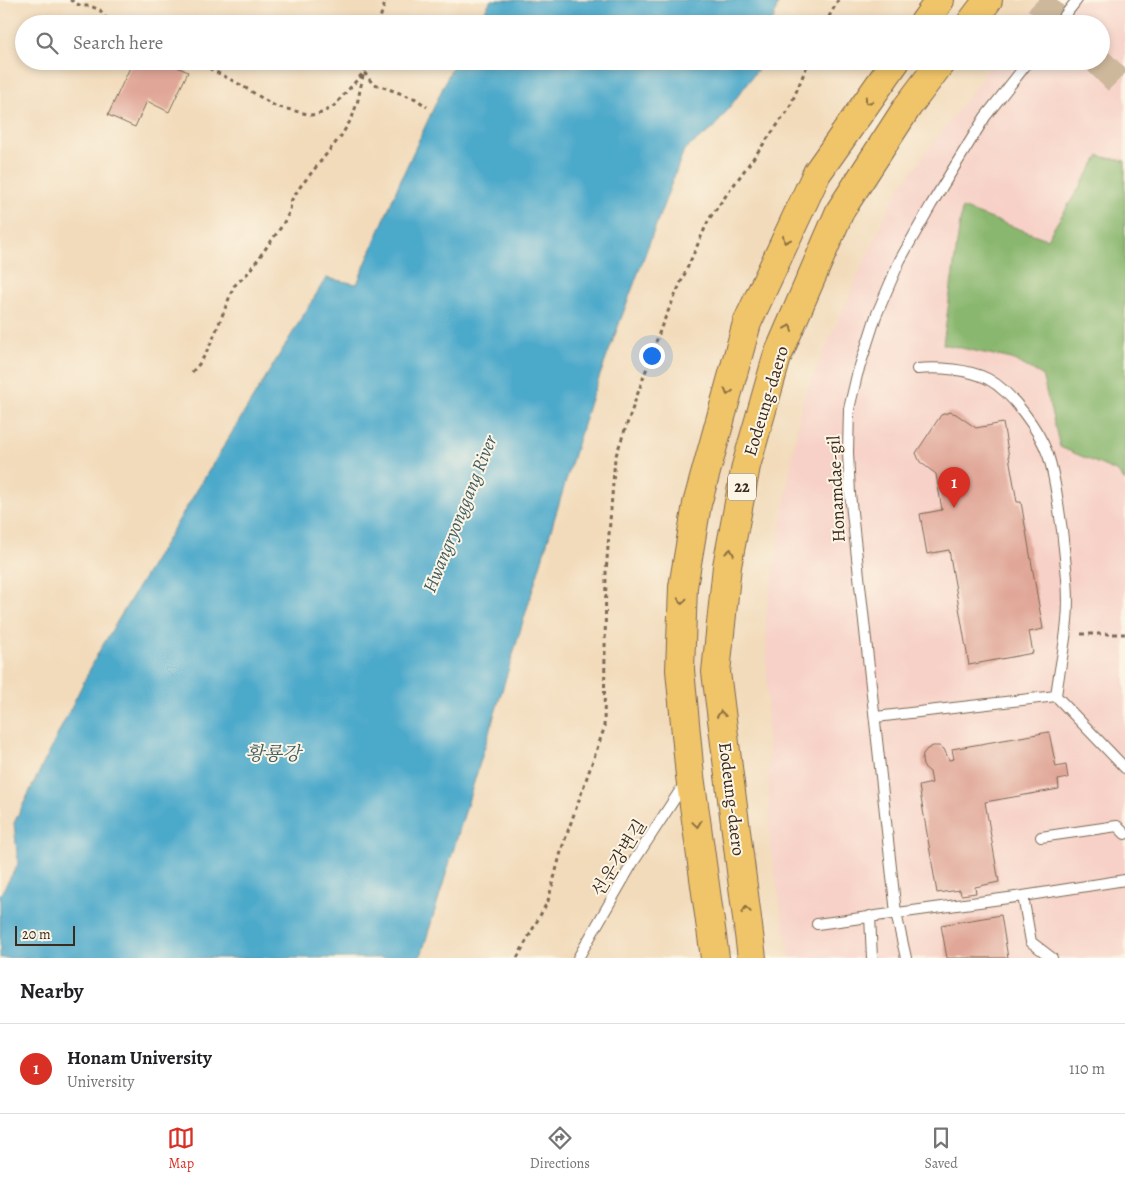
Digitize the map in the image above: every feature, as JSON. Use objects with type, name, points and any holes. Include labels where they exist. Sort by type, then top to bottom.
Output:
[{"type":"main road","points":[[929,15],[940,0]]},
{"type":"main road","points":[[977,15],[988,0]]},
{"type":"main road","name":"22","points":[[715,958],[690,776],[680,670],[683,587],[698,504],[747,323],[817,173],[890,70]]},
{"type":"main road","name":"Eodeung-daero","points":[[752,958],[716,672],[727,566],[746,466],[777,357],[840,211],[908,106],[935,70]]},
{"type":"lane","points":[[1065,15],[1076,0]]},
{"type":"lane","name":"Honamdae-gil","points":[[906,958],[896,913],[876,717],[850,494],[848,452],[849,409],[857,375],[876,316],[900,260],[985,117],[1022,70]]},
{"type":"lane","points":[[917,369],[961,370],[988,379],[1011,398],[1034,427],[1048,456],[1058,502],[1067,573],[1067,620],[1056,696]]},
{"type":"lane","points":[[876,717],[1056,696]]},
{"type":"lane","points":[[1056,696],[1125,768]]},
{"type":"lane","name":"선운강변길","points":[[578,958],[632,864],[690,776]]},
{"type":"lane","points":[[1041,836],[1117,826],[1125,834]]},
{"type":"lane","points":[[817,924],[1125,880]]},
{"type":"lane","points":[[1023,896],[1031,942],[1052,958]]},
{"type":"lane","points":[[870,916],[872,958]]},
{"type":"path","points":[[70,0],[81,6],[90,6],[100,10],[104,15]]},
{"type":"path","points":[[381,15],[386,0]]},
{"type":"path","points":[[830,15],[838,0]]},
{"type":"path","points":[[212,70],[240,84],[275,106],[311,115],[322,113],[334,106],[364,72]]},
{"type":"path","points":[[517,958],[548,901],[568,831],[604,728],[606,572],[615,458],[662,325],[709,219],[789,109],[805,70]]},
{"type":"path","points":[[364,72],[372,83],[416,99],[426,107]]},
{"type":"path","points":[[192,372],[201,362],[212,341],[234,286],[246,274],[282,226],[290,211],[291,201],[300,187],[352,118],[364,72]]},
{"type":"path","points":[[1065,635],[1125,634]]},
{"type":"shaded area","points":[[1040,0],[1125,0],[1125,958],[790,958],[770,846],[766,616],[802,400],[894,196],[987,70],[1110,70],[1110,15],[1029,15]]},
{"type":"green space","points":[[1099,156],[1125,161],[1125,481],[1118,472],[1060,447],[1042,375],[1012,359],[943,344],[962,208],[1047,239]]},
{"type":"water","points":[[491,0],[779,0],[775,15],[482,15]]},
{"type":"water","name":"황룡강","points":[[451,70],[757,70],[714,128],[684,150],[590,402],[422,953],[419,958],[0,958],[0,895],[18,864],[14,823],[98,653],[326,278],[357,284],[401,179]]},
{"type":"building","points":[[129,70],[184,70],[188,72],[169,112],[147,101],[135,127],[108,115]]},
{"type":"building","points":[[950,412],[976,428],[1003,423],[1017,502],[1021,502],[1043,629],[1029,632],[1033,653],[969,665],[949,550],[927,554],[920,514],[942,510],[936,474],[920,462],[916,453],[941,415]]},
{"type":"building","points":[[1049,732],[1056,767],[1066,765],[1068,778],[1058,780],[1059,789],[985,802],[999,882],[975,887],[976,893],[961,895],[960,890],[937,893],[919,786],[932,783],[930,772],[923,766],[923,754],[933,746],[939,746],[944,749],[949,760],[954,759],[952,749]]},
{"type":"building","points":[[1001,915],[1008,958],[947,958],[941,925]]},
{"type":"tunnel","points":[[1038,0],[1052,15]]},
{"type":"tunnel","points":[[1107,70],[1125,88]]},
{"type":"place","name":"Honam University","points":[[954,508]]},
{"type":"water label","name":"Hwangryonggang River","points":[[460,514]]}]
